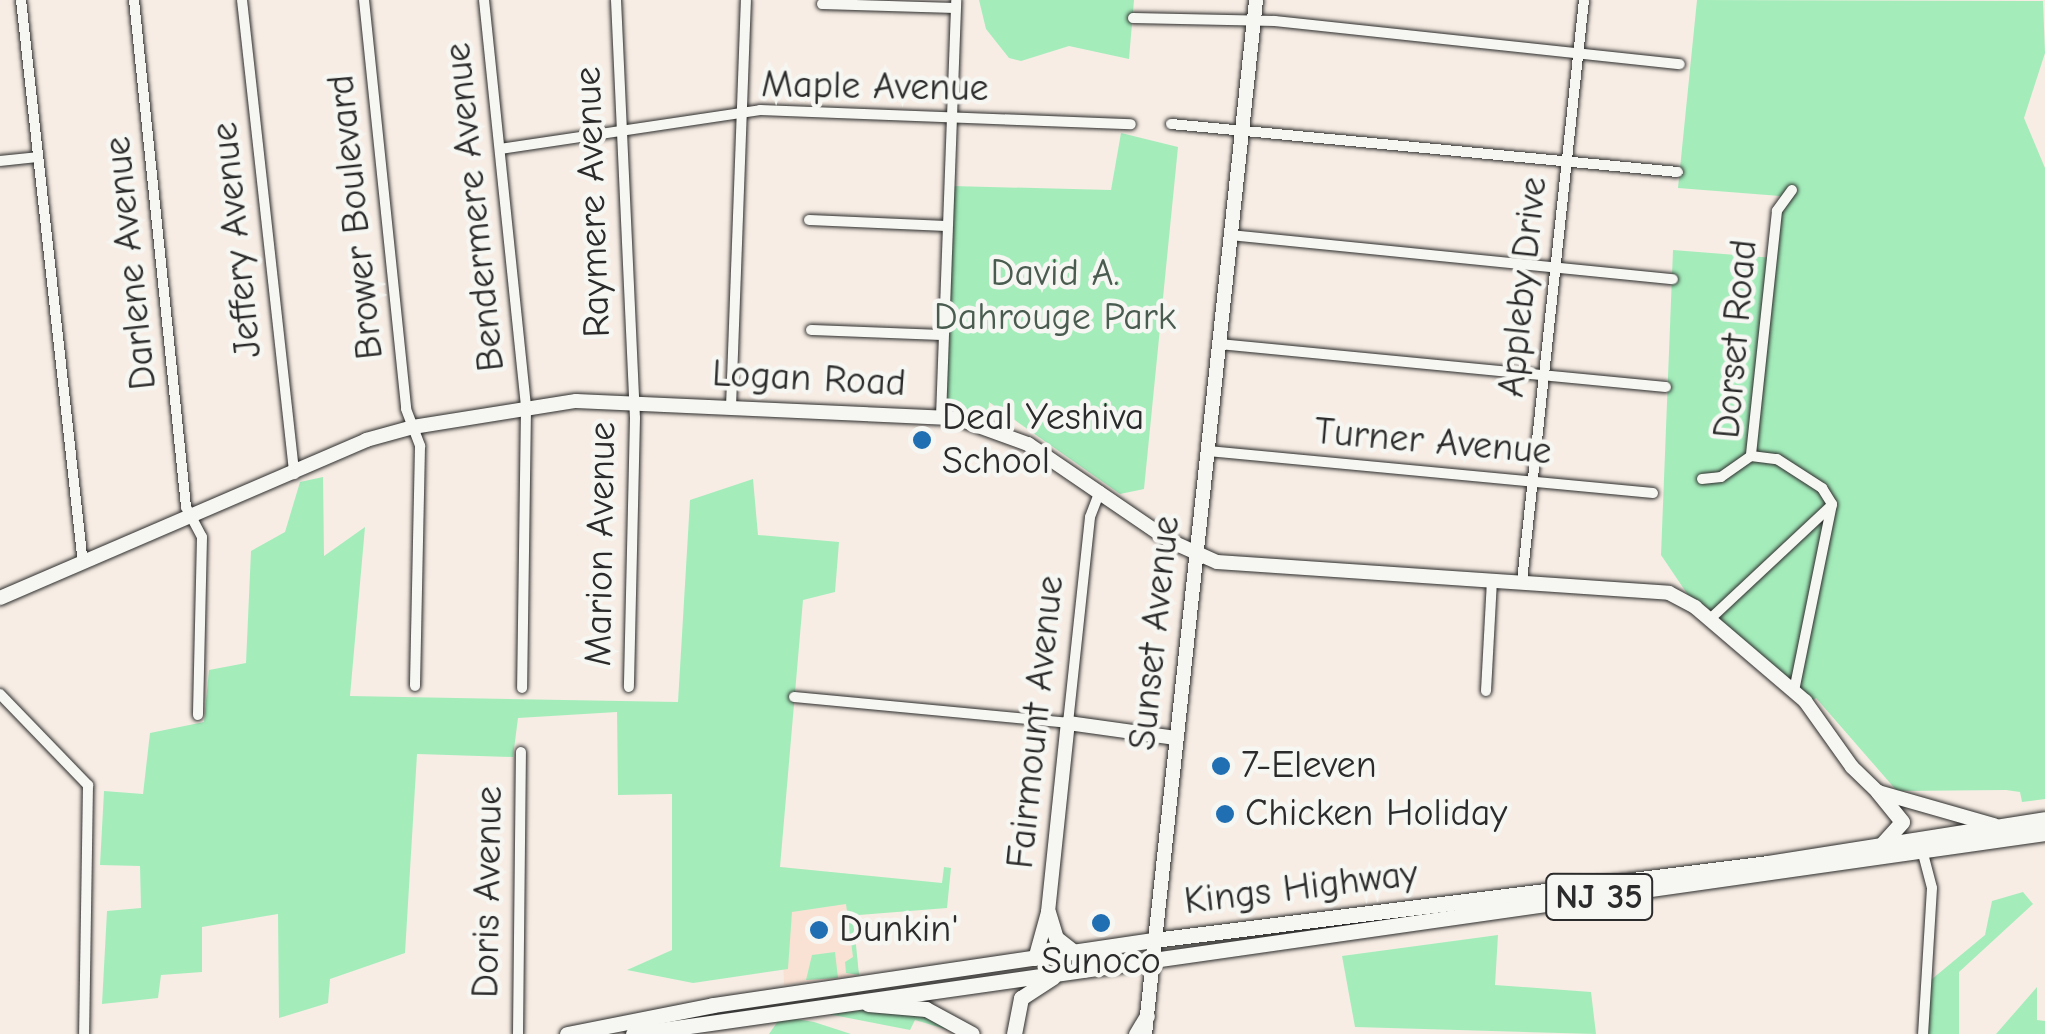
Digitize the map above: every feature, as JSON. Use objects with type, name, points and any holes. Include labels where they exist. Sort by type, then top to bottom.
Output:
[{"type":"main road","points":[[1877,848],[1902,822],[1878,792]]},
{"type":"main road","name":"Kings Highway","points":[[568,1034],[713,1006],[1154,940],[1877,848],[1921,847],[2045,819]]},
{"type":"main road","name":"Kings Highway","points":[[633,1034],[1921,847],[2045,833]]},
{"type":"main road","points":[[1048,912],[1056,938],[1074,952]]},
{"type":"main road","points":[[1014,1034],[1021,998],[1062,972]]},
{"type":"main road","points":[[839,1003],[926,1010],[972,1034]]},
{"type":"main road","points":[[1136,1034],[1147,1016]]},
{"type":"street","points":[[21,0],[83,564]]},
{"type":"street","name":"Darlene Avenue","points":[[134,0],[192,518],[202,537],[198,715]]},
{"type":"street","name":"Jeffery Avenue","points":[[242,0],[294,474]]},
{"type":"street","name":"Brower Boulevard","points":[[364,0],[412,427],[420,446],[414,686]]},
{"type":"street","name":"Bendermere Avenue","points":[[484,0],[526,408]]},
{"type":"street","name":"Raymere Avenue","points":[[616,0],[632,402]]},
{"type":"street","points":[[731,407],[746,0]]},
{"type":"street","name":"Sunset Avenue","points":[[1146,1034],[1256,0]]},
{"type":"street","name":"Appleby Drive","points":[[1522,581],[1584,0]]},
{"type":"street","points":[[822,4],[956,4],[941,417]]},
{"type":"street","points":[[1133,18],[1254,20],[1680,64]]},
{"type":"street","name":"Maple Avenue","points":[[500,149],[742,114],[950,116],[1131,124]]},
{"type":"street","points":[[1171,124],[1242,127],[1678,172]]},
{"type":"street","points":[[0,161],[37,157]]},
{"type":"street","name":"Dorset Road","points":[[1792,190],[1777,211],[1750,456],[1777,459],[1822,488],[1832,504]]},
{"type":"street","points":[[809,220],[947,226]]},
{"type":"street","points":[[1230,234],[1673,279]]},
{"type":"street","points":[[811,330],[944,335]]},
{"type":"street","points":[[1219,344],[1666,387]]},
{"type":"street","name":"Logan Road","points":[[0,598],[366,440],[412,427],[526,408],[632,402],[941,417],[1028,444],[1196,556],[1262,568],[1657,590],[1709,620],[1794,691],[1878,792]]},
{"type":"street","name":"Marion Avenue","points":[[630,687],[632,402]]},
{"type":"street","points":[[522,688],[526,408]]},
{"type":"street","name":"Turner Avenue","points":[[1208,451],[1654,493]]},
{"type":"street","points":[[1702,480],[1721,477],[1750,456]]},
{"type":"street","name":"Fairmount Avenue","points":[[1035,959],[1048,912],[1090,517],[1100,491]]},
{"type":"street","points":[[1709,620],[1832,504]]},
{"type":"street","points":[[1794,691],[1832,504]]},
{"type":"street","points":[[1486,690],[1492,580]]},
{"type":"street","points":[[0,694],[82,774],[89,830],[84,1034]]},
{"type":"street","points":[[794,697],[1176,738]]},
{"type":"street","name":"Doris Avenue","points":[[518,1034],[520,752]]},
{"type":"street","points":[[1878,792],[2003,826]]},
{"type":"street","points":[[1921,847],[1932,888],[1923,1034]]},
{"type":"shaded area","points":[[780,867],[859,875],[853,924],[859,975],[784,985]]},
{"type":"green space","points":[[979,0],[1134,0],[1129,59],[1069,46],[1021,61],[1009,58],[986,29]]},
{"type":"green space","points":[[1697,0],[2043,1],[2045,53],[2024,118],[2045,168],[2045,799],[2022,802],[2020,792],[2006,790],[1897,791],[1816,698],[1807,704],[1688,595],[1661,555],[1673,250],[1774,258],[1780,196],[1678,188]]},
{"type":"green space","name":"David A. Dahrouge Park","points":[[1121,133],[1178,147],[1144,489],[1120,494],[989,402],[987,429],[942,420],[952,186],[1111,190]]},
{"type":"green space","points":[[323,477],[324,556],[365,527],[350,696],[678,702],[690,500],[753,479],[758,535],[839,542],[835,592],[803,600],[780,867],[942,883],[944,867],[951,868],[947,908],[859,915],[854,925],[859,975],[846,973],[845,962],[853,957],[846,904],[792,912],[788,969],[693,983],[627,970],[672,950],[672,794],[618,795],[617,712],[518,718],[513,757],[417,754],[405,953],[330,979],[328,1003],[279,1018],[278,914],[202,927],[202,972],[161,975],[158,998],[102,1004],[107,911],[141,908],[140,866],[100,865],[104,791],[143,794],[150,733],[204,722],[209,670],[246,663],[251,551],[285,532],[300,482]]},
{"type":"green space","points":[[2023,892],[2033,904],[1959,972],[1959,1034],[1923,1034],[1926,984],[1985,935],[1992,901]]},
{"type":"green space","points":[[1498,935],[1495,985],[1591,992],[1596,1034],[1355,1027],[1342,956]]},
{"type":"green space","points":[[835,952],[838,978],[806,980],[812,955]]},
{"type":"green space","points":[[2037,987],[2037,1020],[2045,1021],[2045,1034],[1996,1034]]},
{"type":"green space","points":[[871,1009],[921,1014],[962,1034],[915,1020],[910,1030],[828,1014]]},
{"type":"green space","points":[[795,1019],[851,1034],[769,1034],[778,1021]]},
{"type":"place","name":"Deal Yeshiva School","points":[[922,440]]},
{"type":"place","name":"7-Eleven","points":[[1221,766]]},
{"type":"place","name":"Chicken Holiday","points":[[1225,814]]},
{"type":"place","name":"Sunoco","points":[[1101,923]]},
{"type":"place","name":"Dunkin'","points":[[819,930]]}]
